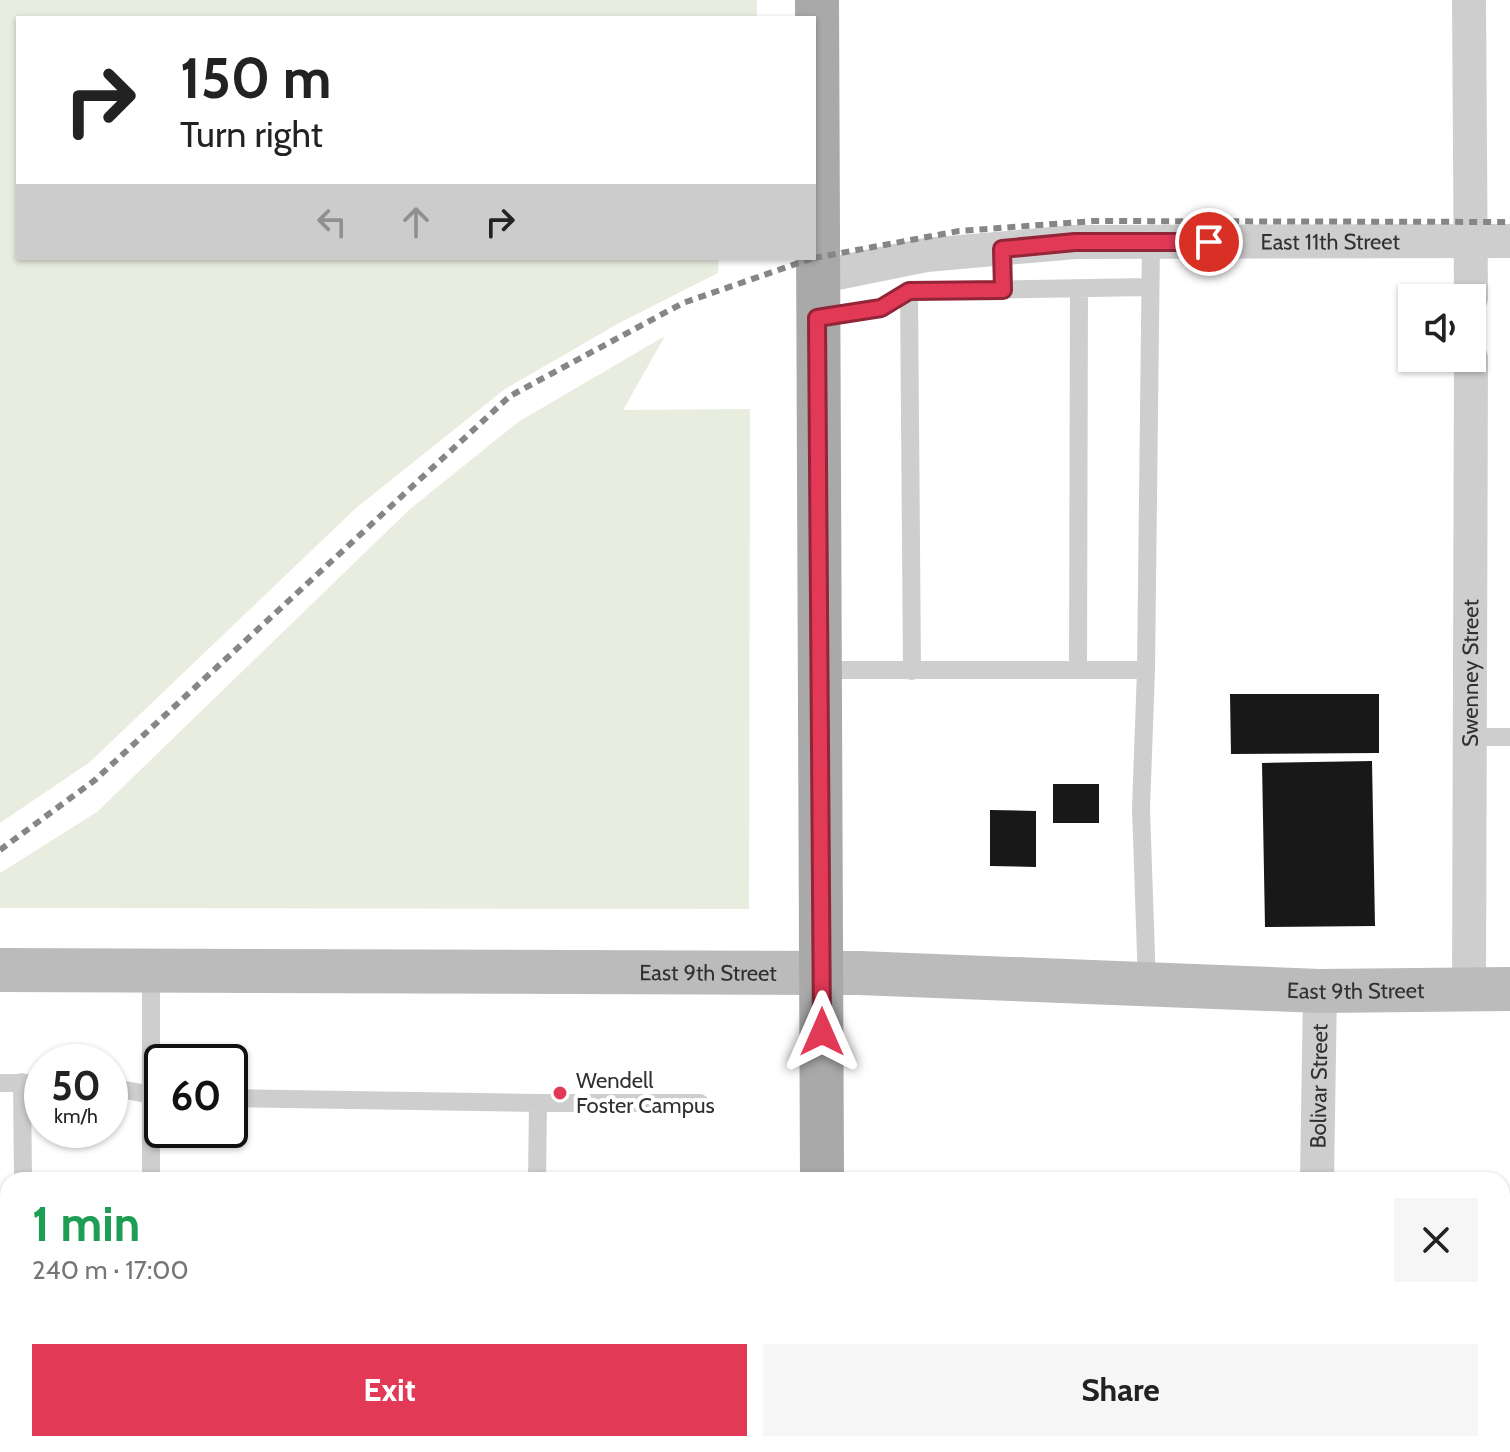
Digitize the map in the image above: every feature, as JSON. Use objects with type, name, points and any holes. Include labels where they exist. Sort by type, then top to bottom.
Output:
[{"type":"main road","points":[[817,0],[822,1172]]},
{"type":"street","points":[[1469,0],[1471,284]]},
{"type":"street","name":"East 11th Street","points":[[817,298],[926,255],[1075,242],[1510,241]]},
{"type":"street","name":"Swenney Street","points":[[1471,372],[1468,737],[1490,989]]},
{"type":"street","name":"East 9th Street","points":[[0,970],[821,973],[1320,991],[1490,989]]},
{"type":"street","name":"Bolivar Street","points":[[1317,1172],[1320,991]]},
{"type":"lane","points":[[1147,984],[1141,809],[1146,670],[1151,242]]},
{"type":"lane","points":[[1002,249],[1003,290]]},
{"type":"lane","points":[[817,298],[881,308],[909,291],[1149,287]]},
{"type":"lane","points":[[1078,670],[1079,289]]},
{"type":"lane","points":[[909,291],[912,671]]},
{"type":"lane","points":[[819,670],[1146,670]]},
{"type":"lane","points":[[1468,737],[1510,737]]},
{"type":"lane","points":[[151,971],[154,1044]]},
{"type":"lane","points":[[0,1083],[22,1082],[23,1172]]},
{"type":"lane","points":[[248,1098],[700,1103]]},
{"type":"lane","points":[[537,1172],[538,1103]]},
{"type":"lane","points":[[152,1172],[153,1148]]},
{"type":"shaded area","points":[[0,0],[757,0],[757,16],[16,16],[16,260],[719,260],[718,273],[621,322],[505,389],[356,508],[90,762],[0,823]]},
{"type":"shaded area","points":[[665,336],[623,410],[750,409],[749,909],[0,908],[0,873],[97,812],[410,509],[518,422]]},
{"type":"building","points":[[1230,694],[1379,694],[1379,753],[1231,754]]},
{"type":"building","points":[[1372,761],[1375,926],[1265,927],[1262,763]]},
{"type":"building","points":[[1053,784],[1099,784],[1099,823],[1053,823]]},
{"type":"building","points":[[990,810],[1036,811],[1036,867],[990,866]]},
{"type":"railway","points":[[816,258],[959,231],[1094,221],[1510,222]]},
{"type":"railway","points":[[0,850],[95,780],[510,396],[683,303],[807,260]]},
{"type":"place","name":"Wendell Foster Campus","points":[[560,1093]]},
{"type":"route","points":[[822,1032],[817,318],[881,308],[909,291],[1003,290],[1002,249],[1075,242],[1209,242]]}]
